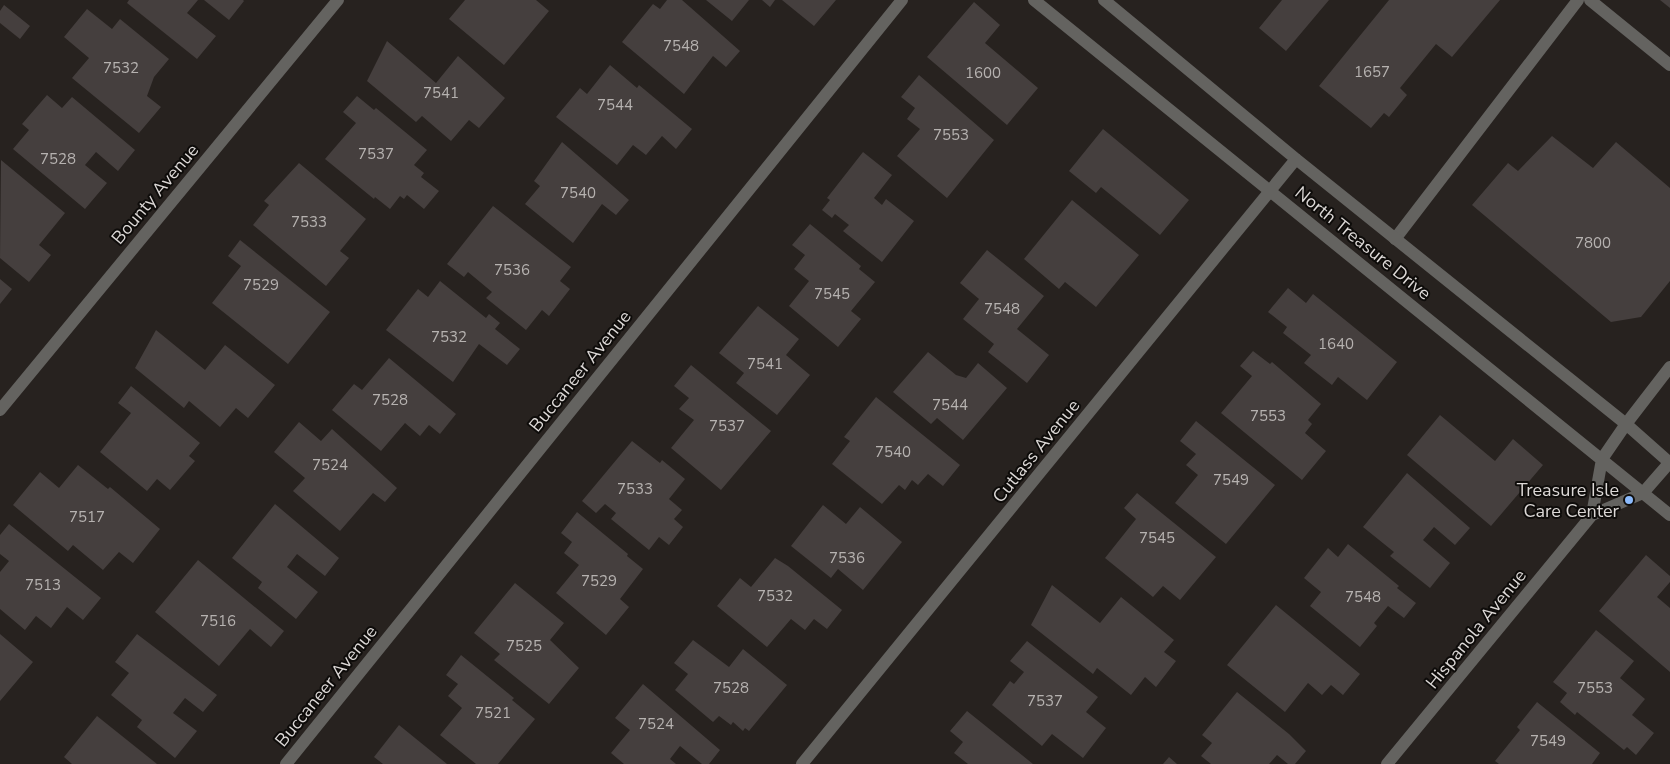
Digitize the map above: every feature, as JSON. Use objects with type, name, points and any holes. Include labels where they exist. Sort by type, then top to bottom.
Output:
[{"type":"street","name":"Bounty Avenue","points":[[0,410],[338,0]]},
{"type":"street","name":"Buccaneer Avenue","points":[[286,764],[902,0]]},
{"type":"street","name":"North Treasure Drive","points":[[1034,0],[1670,515]]},
{"type":"street","name":"North Treasure Drive","points":[[1104,0],[1296,159],[1626,424],[1670,462]]},
{"type":"street","points":[[1395,239],[1578,0]]},
{"type":"street","points":[[1590,0],[1670,65]]},
{"type":"street","name":"Cutlass Avenue","points":[[802,764],[1296,159]]},
{"type":"street","name":"Hispanola Avenue","points":[[1592,515],[1602,459],[1626,424],[1670,367]]},
{"type":"street","name":"Hispanola Avenue","points":[[1387,764],[1592,515],[1643,493],[1670,462]]},
{"type":"building","points":[[129,0],[198,0],[187,13],[216,36],[197,59],[127,3]]},
{"type":"building","points":[[204,0],[243,0],[244,1],[229,20]]},
{"type":"building","points":[[465,0],[536,0],[549,11],[504,65],[449,19]]},
{"type":"building","points":[[667,0],[682,0],[740,51],[726,67],[713,56],[684,94],[622,42],[653,4],[660,9]]},
{"type":"building","points":[[706,0],[749,0],[732,21]]},
{"type":"building","points":[[762,0],[775,0],[770,7]]},
{"type":"building","points":[[782,0],[836,0],[814,26]]},
{"type":"building","points":[[1282,0],[1329,0],[1286,51],[1259,28]]},
{"type":"building","points":[[1389,0],[1500,0],[1452,57],[1436,44],[1400,88],[1407,95],[1389,117],[1384,113],[1371,128],[1319,86]]},
{"type":"building","points":[[1660,0],[1670,0],[1670,8]]},
{"type":"building","points":[[974,2],[1000,25],[985,43],[1038,88],[1007,125],[927,57]]},
{"type":"building","points":[[4,5],[30,26],[20,39],[0,23],[0,11]]},
{"type":"building","points":[[87,9],[112,29],[120,19],[169,59],[154,77],[147,96],[161,107],[139,133],[72,78],[89,58],[64,37]]},
{"type":"building","points":[[387,41],[436,83],[458,56],[505,98],[479,128],[469,120],[451,141],[422,116],[416,122],[367,81]]},
{"type":"building","points":[[610,65],[637,88],[639,85],[692,129],[676,149],[662,136],[646,155],[633,145],[617,165],[556,117],[580,88],[587,94]]},
{"type":"building","points":[[919,75],[994,140],[947,198],[897,156],[920,129],[907,119],[915,108],[901,97]]},
{"type":"building","points":[[47,95],[62,108],[72,97],[135,150],[118,171],[96,152],[85,165],[107,183],[85,209],[13,149],[29,130],[22,124]]},
{"type":"building","points":[[357,96],[374,110],[376,108],[427,150],[414,165],[424,173],[421,177],[439,191],[424,209],[407,195],[404,199],[400,196],[390,209],[375,197],[374,199],[325,159],[356,123],[343,112]]},
{"type":"building","points":[[1103,129],[1189,200],[1160,235],[1101,187],[1096,193],[1069,171]]},
{"type":"building","points":[[1552,136],[1593,168],[1616,142],[1670,188],[1670,281],[1641,317],[1611,322],[1472,205],[1508,163],[1518,171]]},
{"type":"building","points":[[562,142],[629,200],[616,215],[602,204],[573,243],[525,204],[540,186],[534,181]]},
{"type":"building","points":[[863,152],[892,175],[874,198],[882,205],[886,199],[914,221],[882,262],[843,231],[849,225],[835,214],[832,218],[822,210],[830,200],[827,198]]},
{"type":"building","points":[[1,160],[65,213],[39,245],[51,255],[29,282],[0,258]]},
{"type":"building","points":[[299,163],[366,219],[340,251],[349,258],[326,286],[253,225],[269,205],[264,201]]},
{"type":"building","points":[[1072,200],[1139,255],[1096,307],[1065,282],[1059,289],[1024,259]]},
{"type":"building","points":[[493,206],[571,267],[560,281],[570,289],[549,316],[542,310],[526,330],[486,298],[492,292],[468,272],[464,277],[447,264]]},
{"type":"building","points":[[810,224],[861,266],[859,269],[875,282],[851,311],[861,319],[838,347],[789,306],[809,281],[794,269],[805,255],[792,245]]},
{"type":"building","points":[[240,240],[330,312],[288,364],[212,303],[241,266],[228,256]]},
{"type":"building","points":[[987,250],[1044,296],[1017,329],[1049,355],[1027,383],[988,352],[994,344],[963,319],[979,299],[960,283]]},
{"type":"building","points":[[0,279],[12,289],[0,304]]},
{"type":"building","points":[[440,281],[486,318],[489,314],[500,323],[495,329],[520,349],[507,365],[479,344],[453,382],[386,330],[418,289],[428,297]]},
{"type":"building","points":[[1288,288],[1306,303],[1313,294],[1397,362],[1367,400],[1338,377],[1332,385],[1304,363],[1311,355],[1283,333],[1287,327],[1268,312]]},
{"type":"building","points":[[758,306],[799,339],[786,355],[810,375],[777,415],[736,383],[744,373],[719,353]]},
{"type":"building","points":[[156,330],[205,370],[225,345],[275,385],[248,418],[236,408],[220,427],[189,401],[184,408],[135,368]]},
{"type":"building","points":[[1253,351],[1270,364],[1272,362],[1321,404],[1308,420],[1312,424],[1305,433],[1326,451],[1302,480],[1221,413],[1252,376],[1240,366]]},
{"type":"building","points":[[928,352],[956,375],[966,378],[978,363],[1007,388],[963,440],[937,418],[931,424],[893,392]]},
{"type":"building","points":[[389,358],[456,414],[440,434],[429,425],[420,436],[405,423],[381,451],[332,410],[354,384],[362,390]]},
{"type":"building","points":[[691,365],[771,431],[721,490],[671,448],[694,420],[679,409],[689,398],[674,386]]},
{"type":"building","points":[[131,386],[200,443],[189,456],[195,461],[170,490],[157,479],[147,491],[100,452],[131,413],[118,403]]},
{"type":"building","points":[[876,397],[960,465],[943,486],[928,474],[918,485],[912,480],[905,490],[899,485],[882,504],[832,464],[850,441],[844,437]]},
{"type":"building","points":[[1440,415],[1495,461],[1513,439],[1543,465],[1491,526],[1407,455]]},
{"type":"building","points":[[1196,421],[1275,485],[1226,544],[1175,503],[1198,475],[1186,465],[1196,454],[1180,441]]},
{"type":"building","points":[[299,422],[321,441],[332,429],[397,488],[385,502],[373,493],[340,531],[293,491],[305,478],[274,452]]},
{"type":"building","points":[[632,441],[660,463],[662,460],[685,479],[669,499],[682,510],[674,519],[683,527],[669,545],[659,537],[649,550],[611,519],[616,513],[605,504],[596,513],[582,501]]},
{"type":"building","points":[[78,465],[108,489],[110,487],[160,529],[133,563],[119,552],[103,570],[73,545],[68,551],[13,505],[40,472],[59,488]]},
{"type":"building","points":[[1407,473],[1470,528],[1455,545],[1434,527],[1423,540],[1450,563],[1430,588],[1390,556],[1394,552],[1363,527]]},
{"type":"building","points":[[1137,493],[1216,557],[1180,600],[1163,586],[1153,597],[1105,558],[1136,519],[1124,508]]},
{"type":"building","points":[[275,504],[339,558],[325,576],[297,554],[287,567],[318,592],[296,619],[258,588],[262,582],[232,558]]},
{"type":"building","points":[[823,505],[846,524],[860,507],[902,542],[863,590],[838,569],[831,578],[791,546]]},
{"type":"building","points":[[577,512],[628,554],[627,556],[643,569],[620,599],[629,607],[606,635],[556,593],[579,565],[564,553],[572,542],[561,533]]},
{"type":"building","points":[[9,524],[101,598],[83,620],[67,607],[51,628],[36,616],[25,630],[0,609],[0,572],[9,561],[0,554],[0,535]]},
{"type":"building","points":[[1348,544],[1399,586],[1397,588],[1416,603],[1404,618],[1388,606],[1374,623],[1377,626],[1360,647],[1310,606],[1321,592],[1304,578],[1328,548],[1338,557]]},
{"type":"building","points":[[1646,555],[1670,576],[1670,582],[1657,597],[1670,608],[1670,672],[1599,611]]},
{"type":"building","points":[[775,558],[788,566],[842,610],[827,629],[814,619],[805,630],[791,619],[767,647],[717,606],[740,578],[751,587]]},
{"type":"building","points":[[198,560],[284,631],[271,647],[250,629],[219,666],[155,612]]},
{"type":"building","points":[[515,583],[564,623],[550,640],[579,668],[549,704],[494,660],[500,654],[474,633]]},
{"type":"building","points":[[1052,585],[1100,623],[1121,597],[1174,640],[1164,652],[1176,661],[1156,687],[1145,677],[1131,695],[1097,668],[1093,674],[1031,625]]},
{"type":"building","points":[[1276,605],[1360,674],[1343,695],[1331,685],[1322,695],[1308,683],[1285,712],[1227,665]]},
{"type":"building","points":[[1596,630],[1634,661],[1620,678],[1645,699],[1632,715],[1654,733],[1636,755],[1627,747],[1624,750],[1577,712],[1575,715],[1560,702],[1567,693],[1553,682]]},
{"type":"building","points":[[0,634],[33,662],[0,701]]},
{"type":"building","points":[[137,634],[217,695],[203,712],[185,698],[173,713],[197,731],[175,758],[137,727],[142,720],[111,695],[129,673],[115,662]]},
{"type":"building","points":[[693,640],[729,667],[743,649],[787,685],[749,731],[745,728],[743,731],[733,722],[731,725],[719,716],[713,722],[675,690],[688,674],[674,663]]},
{"type":"building","points":[[1027,641],[1098,697],[1086,712],[1106,728],[1083,758],[1052,734],[1042,746],[992,705],[1010,681],[1014,684],[1024,672],[1010,661]]},
{"type":"building","points":[[461,655],[514,698],[512,700],[535,719],[498,764],[476,764],[440,735],[462,708],[448,696],[458,684],[446,675]]},
{"type":"building","points":[[643,684],[720,750],[709,764],[702,764],[680,746],[670,759],[676,764],[624,764],[611,753],[630,730],[615,718]]},
{"type":"building","points":[[1237,692],[1289,734],[1306,751],[1295,764],[1288,764],[1277,755],[1269,764],[1211,764],[1201,756],[1212,743],[1202,735]]},
{"type":"building","points":[[1537,702],[1600,753],[1592,764],[1499,764],[1495,761],[1520,730],[1517,727]]},
{"type":"building","points":[[967,711],[1033,764],[968,764],[954,753],[963,742],[950,731]]},
{"type":"building","points":[[97,716],[157,764],[72,764],[64,757]]},
{"type":"building","points":[[399,725],[447,764],[383,764],[374,757]]},
{"type":"building","points":[[1169,757],[1177,764],[1163,764]]},
{"type":"place","name":"Treasure Isle Care Center","points":[[1629,500]]}]
